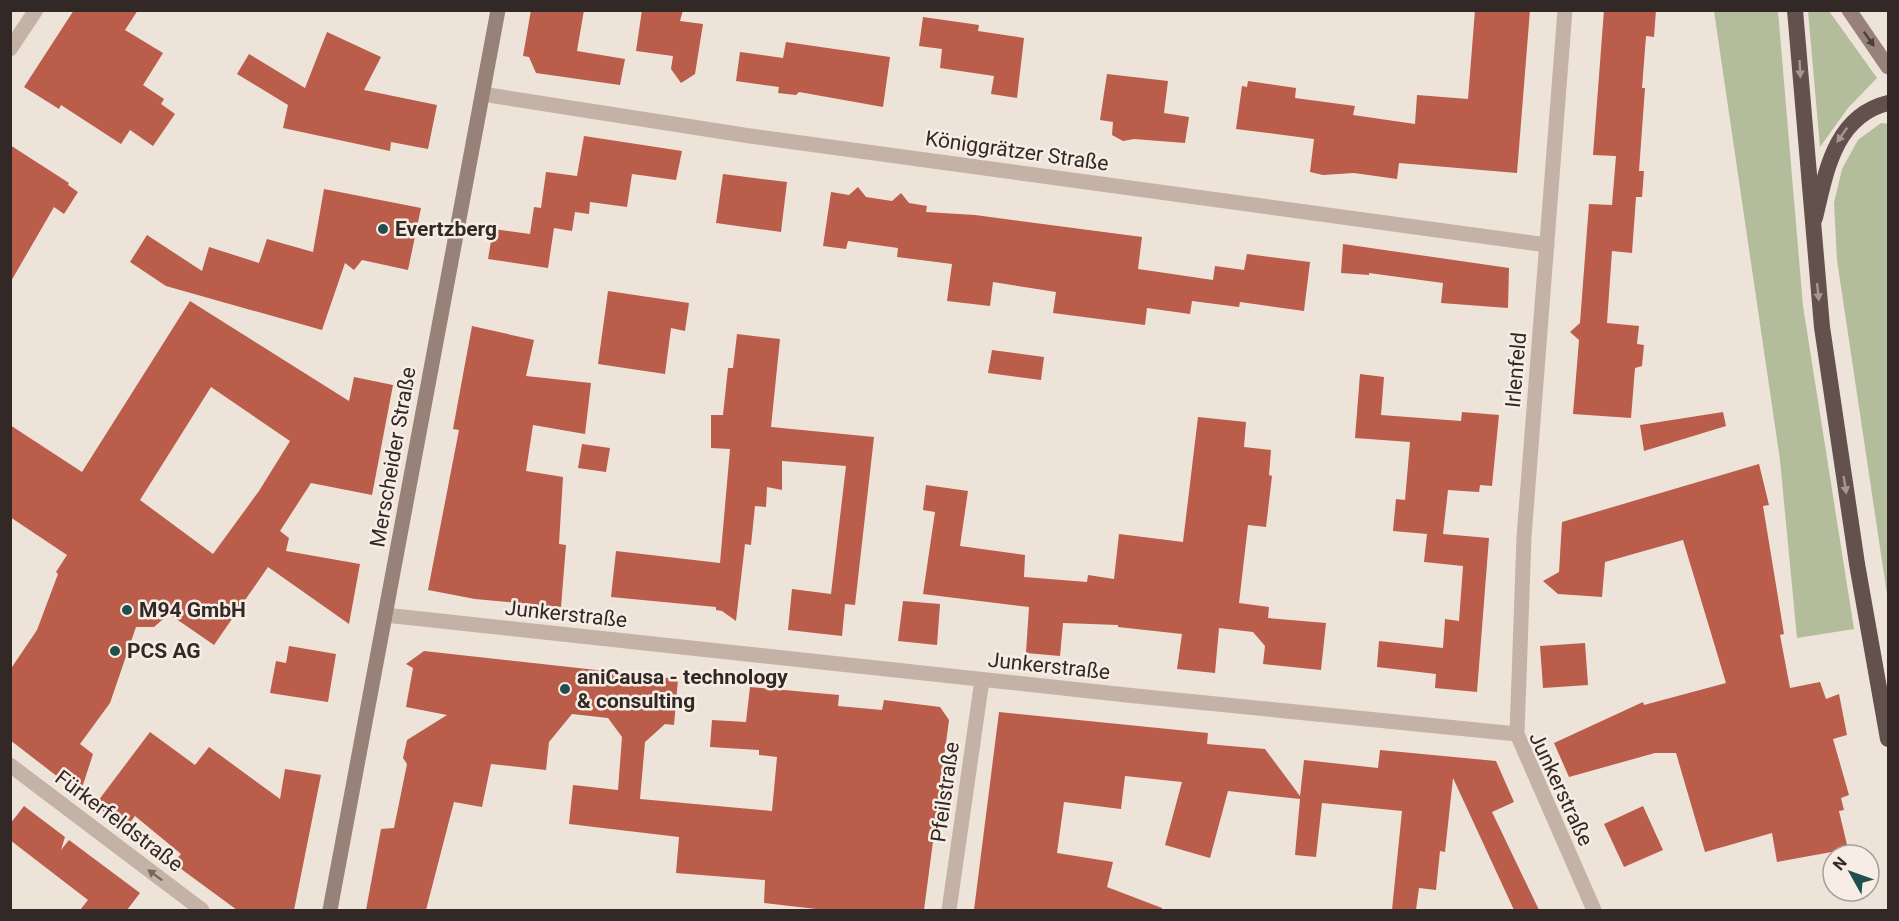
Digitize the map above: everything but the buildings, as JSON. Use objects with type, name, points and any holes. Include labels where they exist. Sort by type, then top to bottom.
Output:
[{"type":"highway","points":[[1795,10],[1812,234],[1833,412],[1888,739]]},
{"type":"highway","points":[[1812,234],[1836,144],[1858,117],[1872,108],[1888,103]]},
{"type":"main road","name":"Merscheider Straße","points":[[330,910],[498,10]]},
{"type":"main road","points":[[1849,10],[1888,67]]},
{"type":"street","points":[[10,49],[36,10]]},
{"type":"street","name":"Irlenfeld","points":[[1517,734],[1524,537],[1565,10]]},
{"type":"street","name":"Königgrätzer Straße","points":[[482,94],[761,138],[1547,245]]},
{"type":"street","name":"Junkerstraße","points":[[385,615],[982,680],[1517,734],[1594,910]]},
{"type":"street","name":"Pfeilstraße","points":[[950,910],[982,680]]},
{"type":"street","name":"Fürkerfeldstraße","points":[[10,765],[202,910]]},
{"type":"green space","points":[[1714,11],[1778,11],[1803,306],[1854,629],[1797,638],[1780,460]]},
{"type":"green space","points":[[1808,11],[1829,11],[1877,78],[1848,108],[1820,147]]},
{"type":"green space","points":[[1881,123],[1888,124],[1888,601],[1837,260],[1834,203],[1842,169],[1858,140]]},
{"type":"place","name":"Evertzberg","points":[[383,229]]},
{"type":"place","name":"M94 GmbH","points":[[127,610]]},
{"type":"place","name":"PCS AG","points":[[115,651]]},
{"type":"place","name":"aniCausa - technology & consulting","points":[[565,689]]}]
